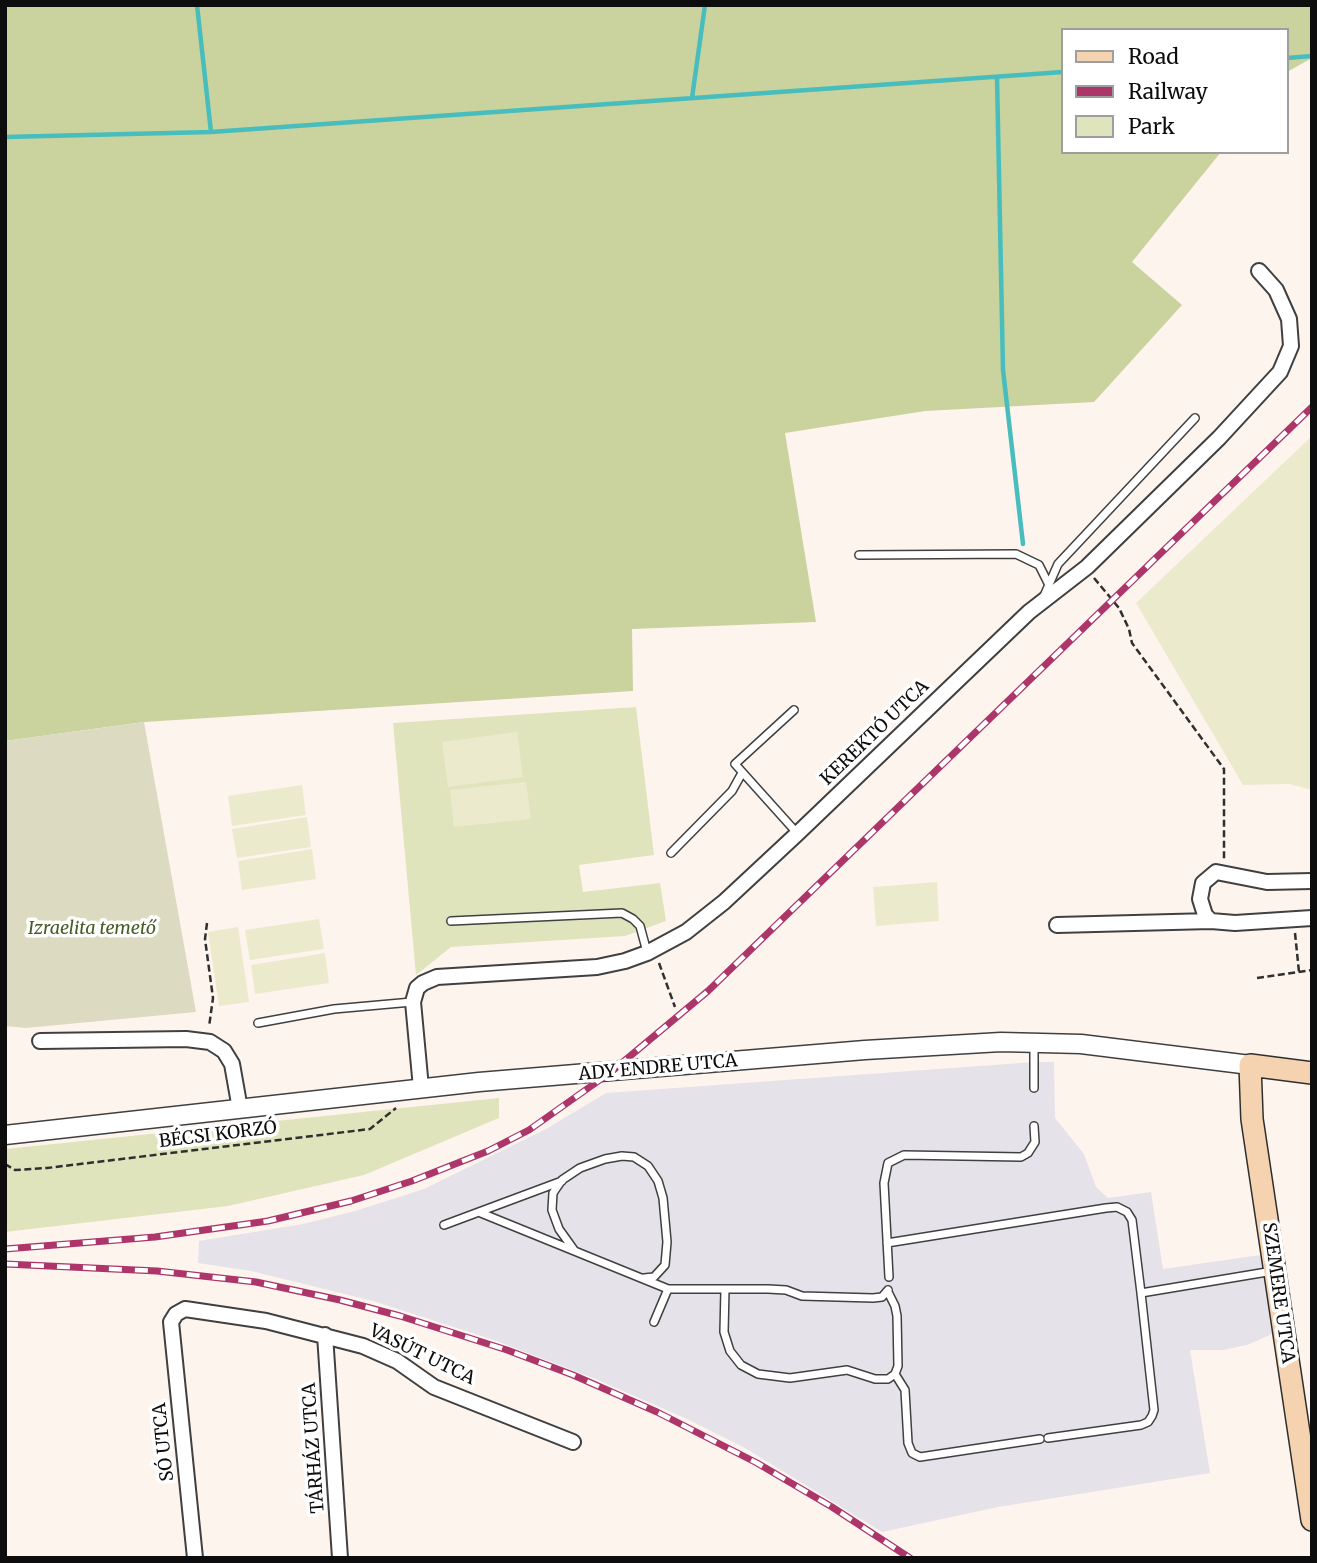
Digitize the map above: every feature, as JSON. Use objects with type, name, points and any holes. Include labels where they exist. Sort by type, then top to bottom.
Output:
[{"type":"main road","name":"ADY ENDRE UTCA","points":[[1250,1065],[1312,1073]]},
{"type":"main road","name":"SZEMERE UTCA","points":[[1250,1065],[1252,1119],[1312,1520]]},
{"type":"street","name":"KEREKTÓ UTCA","points":[[413,1002],[418,988],[437,977],[597,967],[625,961],[651,951],[701,922],[797,834],[1042,599],[1087,567],[1219,438],[1280,372],[1291,346],[1289,319],[1276,290],[1259,271]]},
{"type":"street","points":[[1211,921],[1201,907],[1200,890],[1208,876],[1216,872],[1267,882],[1312,881]]},
{"type":"street","points":[[1057,926],[1312,918]]},
{"type":"street","points":[[413,1002],[421,1088]]},
{"type":"street","points":[[40,1041],[186,1039],[210,1042],[224,1051],[232,1065],[240,1109]]},
{"type":"street","name":"ADY ENDRE UTCA","points":[[5,1135],[421,1088],[865,1050],[1034,1042],[1081,1044],[1250,1065]]},
{"type":"street","name":"VASÚT UTCA","points":[[171,1322],[176,1314],[184,1309],[194,1309],[266,1321],[325,1335],[382,1353],[434,1387],[573,1442]]},
{"type":"street","name":"SÓ UTCA","points":[[171,1322],[195,1558]]},
{"type":"street","name":"TÁRHÁZ UTCA","points":[[325,1335],[340,1558]]},
{"type":"lane","points":[[1042,599],[1058,564],[1195,418]]},
{"type":"lane","points":[[859,555],[1016,554],[1039,565],[1049,585]]},
{"type":"lane","points":[[794,710],[735,764],[797,834]]},
{"type":"lane","points":[[671,853],[732,791],[743,773]]},
{"type":"lane","points":[[451,921],[622,913],[640,926],[651,951]]},
{"type":"lane","points":[[258,1023],[334,1009],[413,1002]]},
{"type":"lane","points":[[1034,1042],[1034,1088]]},
{"type":"lane","points":[[890,1277],[884,1183],[888,1163],[895,1157],[904,1155],[1021,1157],[1028,1153],[1035,1143],[1034,1126]]},
{"type":"lane","points":[[444,1225],[562,1180],[580,1168],[622,1156],[634,1157],[648,1166],[658,1181],[663,1198],[666,1253],[665,1265],[660,1273],[654,1277],[640,1278]]},
{"type":"lane","points":[[562,1180],[554,1193],[552,1210],[559,1228],[576,1252]]},
{"type":"lane","points":[[887,1243],[1106,1208],[1122,1208],[1132,1220],[1154,1410],[1152,1416],[1141,1425],[920,1457],[912,1453],[908,1443],[905,1390],[895,1374]]},
{"type":"lane","points":[[481,1213],[668,1289],[725,1289],[786,1290],[802,1296],[873,1298],[881,1297],[888,1291],[897,1316],[898,1366],[895,1374],[888,1379],[875,1379],[847,1370],[790,1378],[758,1374],[741,1365],[730,1351],[724,1332],[725,1289]]},
{"type":"lane","points":[[1141,1293],[1274,1271]]},
{"type":"lane","points":[[653,1322],[668,1289]]},
{"type":"path","points":[[1087,567],[1119,608],[1132,643],[1224,769],[1224,873]]},
{"type":"path","points":[[1295,919],[1299,972]]},
{"type":"path","points":[[207,923],[205,939],[213,998],[209,1024],[210,1042]]},
{"type":"path","points":[[651,951],[675,1007]]},
{"type":"path","points":[[1257,978],[1312,970]]},
{"type":"path","name":"BÉCSI KORZÓ","points":[[5,1164],[15,1170],[47,1168],[370,1129],[421,1088]]},
{"type":"shaded area","points":[[1312,436],[1312,790],[1289,784],[1243,785],[1136,603]]},
{"type":"shaded area","points":[[517,732],[523,777],[448,787],[442,742]]},
{"type":"shaded area","points":[[526,782],[531,819],[454,827],[450,790]]},
{"type":"shaded area","points":[[302,785],[306,815],[232,826],[228,796]]},
{"type":"shaded area","points":[[307,817],[311,847],[237,858],[232,829]]},
{"type":"shaded area","points":[[312,849],[316,879],[242,890],[238,861]]},
{"type":"shaded area","points":[[937,882],[939,921],[876,926],[873,887]]},
{"type":"shaded area","points":[[319,919],[324,949],[250,960],[245,930]]},
{"type":"shaded area","points":[[238,927],[249,1002],[219,1006],[208,932]]},
{"type":"shaded area","points":[[325,953],[329,983],[255,994],[251,965]]},
{"type":"shaded area","points":[[1054,1062],[1055,1118],[1084,1154],[1096,1187],[1108,1198],[1151,1192],[1163,1269],[1260,1255],[1272,1334],[1247,1345],[1223,1350],[1190,1350],[1210,1473],[998,1507],[882,1532],[745,1448],[598,1380],[494,1340],[373,1301],[251,1271],[198,1263],[199,1241],[303,1224],[424,1189],[546,1129],[606,1093]]},
{"type":"green space","points":[[5,5],[1312,5],[1312,58],[1289,71],[1289,28],[1062,28],[1062,154],[1219,154],[1132,262],[1182,305],[1094,402],[925,411],[785,433],[816,622],[632,629],[633,691],[144,722],[5,741]]},
{"type":"green space","points":[[636,707],[654,855],[579,865],[583,892],[660,883],[666,921],[625,936],[451,947],[416,975],[393,723]]},
{"type":"green space","name":"Izraelita temető","points":[[144,722],[196,1012],[26,1028],[5,1026],[5,741]]},
{"type":"green space","points":[[499,1098],[499,1118],[364,1175],[228,1206],[5,1232],[5,1149]]},
{"type":"waterway","points":[[197,5],[211,132]]},
{"type":"waterway","points":[[692,98],[705,5]]},
{"type":"waterway","points":[[1289,58],[1312,56]]},
{"type":"waterway","points":[[5,137],[211,132],[1062,72]]},
{"type":"waterway","points":[[997,77],[1003,370],[1023,544]]},
{"type":"railway","points":[[5,1249],[155,1237],[268,1221],[351,1201],[412,1181],[488,1151],[529,1130],[611,1072],[708,991],[1312,407]]},
{"type":"railway","points":[[5,1264],[157,1271],[256,1282],[400,1316],[507,1350],[573,1375],[657,1412],[757,1463],[832,1507],[910,1558]]}]
